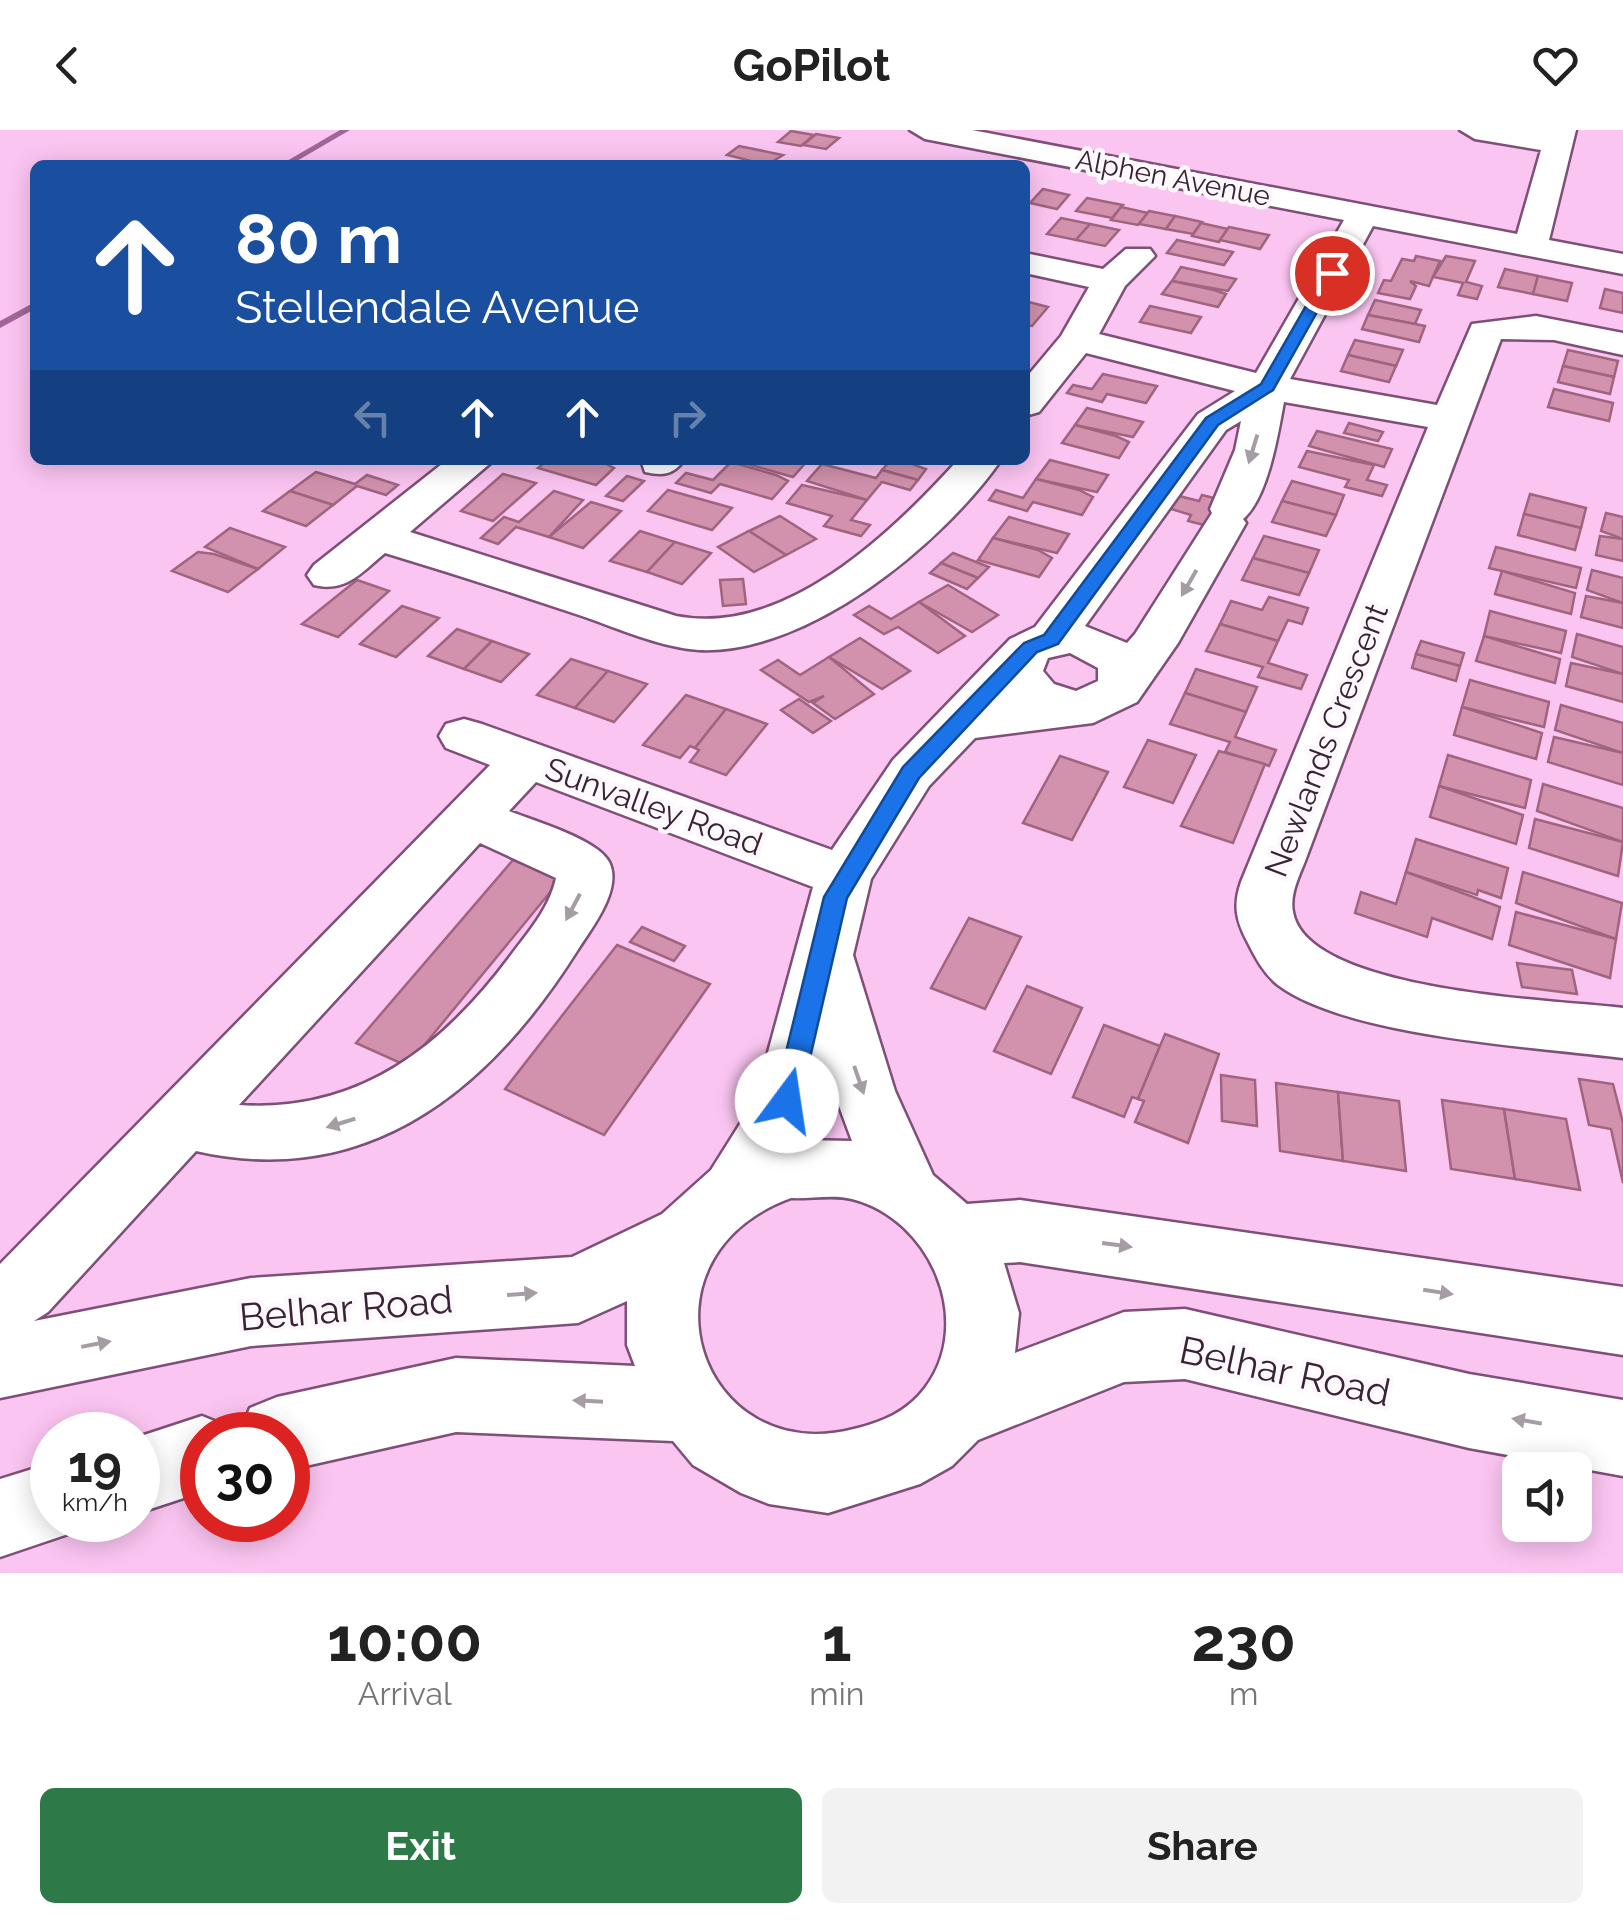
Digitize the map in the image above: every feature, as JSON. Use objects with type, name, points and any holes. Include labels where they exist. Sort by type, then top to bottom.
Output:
[{"type":"street","name":"Alphen Avenue","points":[[925,130],[1623,264]]},
{"type":"street","points":[[1475,130],[1559,137],[1530,247]]},
{"type":"street","points":[[956,723],[1111,700],[1123,689],[1126,675],[1154,643],[1228,516],[1255,450],[1268,387],[1364,215]]},
{"type":"street","points":[[1030,398],[1076,340],[1110,281],[1138,256]]},
{"type":"street","points":[[1030,264],[1110,281]]},
{"type":"street","name":"Newlands Crescent","points":[[1623,344],[1529,326],[1505,325],[1485,332],[1280,854],[1263,909],[1276,941],[1298,968],[1325,983],[1370,998],[1623,1033]]},
{"type":"street","points":[[1076,340],[1268,387],[1451,419]]},
{"type":"street","points":[[824,952],[862,1091],[931,1214],[978,1284],[982,1340],[956,1412],[923,1443],[862,1471],[795,1475],[731,1451],[685,1405],[663,1355],[660,1302],[684,1237],[735,1190],[768,1141],[787,1101],[824,952],[844,876],[911,773],[956,723],[1035,650],[1212,422],[1268,387]]},
{"type":"street","points":[[330,575],[467,465]]},
{"type":"street","points":[[381,537],[679,632],[731,633],[778,620],[880,561],[921,527],[976,465]]},
{"type":"street","points":[[1035,650],[1080,640],[1109,650],[1121,662],[1126,675]]},
{"type":"street","points":[[1035,650],[1024,686],[1036,696],[1072,707]]},
{"type":"street","name":"Sunvalley Road","points":[[464,736],[844,876]]},
{"type":"street","points":[[0,1303],[23,1288],[185,1121],[527,759]]},
{"type":"street","points":[[185,1121],[218,1132],[288,1136],[354,1120],[410,1096],[455,1060],[536,967],[578,902],[584,867],[473,818]]},
{"type":"street","points":[[402,894],[478,860],[536,843]]},
{"type":"street","points":[[735,1190],[791,1170],[851,1170],[931,1214],[1020,1231],[1623,1321]]},
{"type":"street","name":"Belhar Road","points":[[0,1363],[251,1312],[578,1290],[684,1237]]},
{"type":"street","name":"Belhar Road","points":[[956,1412],[1124,1347],[1184,1344],[1470,1411],[1623,1438]]},
{"type":"street","points":[[310,1428],[456,1395],[685,1405]]},
{"type":"street","points":[[0,1518],[30,1509]]},
{"type":"building","points":[[791,131],[814,135],[801,146],[778,142]]},
{"type":"building","points":[[816,134],[839,138],[826,149],[803,145]]},
{"type":"building","points":[[739,146],[783,155],[775,160],[747,160],[727,155]]},
{"type":"building","points":[[1043,189],[1069,195],[1057,209],[1030,203]]},
{"type":"building","points":[[1087,198],[1123,205],[1112,218],[1076,211]]},
{"type":"building","points":[[1121,207],[1148,213],[1138,225],[1111,220]]},
{"type":"building","points":[[1149,211],[1175,216],[1166,229],[1139,224]]},
{"type":"building","points":[[1175,216],[1202,222],[1193,234],[1166,229]]},
{"type":"building","points":[[1061,218],[1090,224],[1076,240],[1047,234]]},
{"type":"building","points":[[1201,223],[1228,229],[1219,242],[1192,236]]},
{"type":"building","points":[[1090,224],[1119,230],[1105,246],[1076,240]]},
{"type":"building","points":[[1229,227],[1269,235],[1260,249],[1220,240]]},
{"type":"building","points":[[1177,240],[1233,252],[1224,265],[1167,253]]},
{"type":"building","points":[[1416,256],[1440,261],[1429,286],[1410,281],[1416,286],[1410,299],[1378,293],[1384,280],[1391,281],[1402,259],[1414,261]]},
{"type":"building","points":[[1446,256],[1475,261],[1466,282],[1482,286],[1477,299],[1458,295],[1463,283],[1433,277]]},
{"type":"building","points":[[1181,267],[1236,279],[1228,291],[1172,281]]},
{"type":"building","points":[[1505,269],[1538,276],[1533,294],[1498,287]]},
{"type":"building","points":[[1538,276],[1572,283],[1567,301],[1533,294]]},
{"type":"building","points":[[1172,281],[1226,294],[1218,307],[1162,294]]},
{"type":"building","points":[[1605,289],[1623,293],[1623,313],[1600,308]]},
{"type":"building","points":[[1375,300],[1421,310],[1415,324],[1368,315]]},
{"type":"building","points":[[1030,302],[1048,307],[1032,326]]},
{"type":"building","points":[[1150,306],[1201,317],[1191,333],[1140,322]]},
{"type":"building","points":[[1368,315],[1425,326],[1419,342],[1362,329]]},
{"type":"building","points":[[1355,340],[1403,350],[1396,366],[1348,355]]},
{"type":"building","points":[[1568,350],[1618,361],[1614,377],[1563,366]]},
{"type":"building","points":[[1348,355],[1396,366],[1389,382],[1341,371]]},
{"type":"building","points":[[1563,366],[1614,377],[1610,394],[1558,382]]},
{"type":"building","points":[[1103,374],[1157,386],[1146,403],[1107,394],[1102,402],[1067,393],[1073,385],[1092,389]]},
{"type":"building","points":[[1554,389],[1613,403],[1609,421],[1548,407]]},
{"type":"building","points":[[1087,408],[1143,422],[1133,437],[1075,425]]},
{"type":"building","points":[[1349,423],[1383,432],[1378,441],[1344,433]]},
{"type":"building","points":[[1075,425],[1129,442],[1119,458],[1062,443]]},
{"type":"building","points":[[1317,431],[1392,449],[1384,467],[1309,446]]},
{"type":"building","points":[[1307,451],[1374,465],[1367,480],[1387,485],[1382,496],[1345,487],[1349,480],[1299,467]]},
{"type":"building","points":[[1050,460],[1108,475],[1097,492],[1036,479]]},
{"type":"building","points":[[608,465],[614,468],[596,485],[538,468]]},
{"type":"building","points":[[728,465],[741,465],[788,481],[772,499],[720,484],[711,493],[676,483],[686,473],[713,480]]},
{"type":"building","points":[[751,465],[804,465],[793,477]]},
{"type":"building","points":[[821,465],[876,478],[882,470],[918,480],[910,490],[882,482],[867,500],[807,481]]},
{"type":"building","points":[[886,465],[926,469],[918,480],[882,470]]},
{"type":"building","points":[[316,472],[355,484],[367,475],[398,485],[386,495],[357,486],[333,505],[290,491]]},
{"type":"building","points":[[503,474],[536,483],[493,521],[461,511]]},
{"type":"building","points":[[627,476],[644,481],[623,501],[606,496]]},
{"type":"building","points":[[1036,479],[1093,497],[1082,515],[1033,502],[1027,511],[989,500],[996,490],[1023,498]]},
{"type":"building","points":[[1292,481],[1344,495],[1336,515],[1282,501]]},
{"type":"building","points":[[802,485],[867,500],[851,520],[870,525],[861,536],[824,526],[832,516],[787,503]]},
{"type":"building","points":[[668,490],[732,508],[712,530],[648,511]]},
{"type":"building","points":[[290,491],[333,505],[306,526],[263,511]]},
{"type":"building","points":[[554,491],[583,500],[549,537],[516,527],[498,544],[481,538],[504,517],[519,522]]},
{"type":"building","points":[[1530,494],[1586,508],[1581,528],[1524,514]]},
{"type":"building","points":[[1175,495],[1199,501],[1202,495],[1218,499],[1215,505],[1248,514],[1242,528],[1208,519],[1204,525],[1188,521],[1191,515],[1168,508]]},
{"type":"building","points":[[1282,501],[1336,515],[1326,536],[1272,522]]},
{"type":"building","points":[[591,502],[621,511],[583,548],[549,537]]},
{"type":"building","points":[[1606,513],[1623,517],[1623,539],[1601,531]]},
{"type":"building","points":[[1524,514],[1581,528],[1575,550],[1518,535]]},
{"type":"building","points":[[780,516],[816,539],[786,555],[749,531]]},
{"type":"building","points":[[1009,517],[1069,534],[1057,553],[993,538]]},
{"type":"building","points":[[230,528],[285,547],[258,569],[205,547]]},
{"type":"building","points":[[640,531],[675,542],[647,572],[610,561]]},
{"type":"building","points":[[749,531],[786,555],[754,572],[718,547]]},
{"type":"building","points":[[1264,536],[1319,550],[1309,573],[1253,558]]},
{"type":"building","points":[[1600,536],[1623,539],[1623,561],[1596,555]]},
{"type":"building","points":[[993,538],[1038,550],[1052,558],[1039,577],[978,560]]},
{"type":"building","points":[[675,542],[711,553],[682,584],[647,572]]},
{"type":"building","points":[[1496,547],[1581,568],[1576,588],[1489,568]]},
{"type":"building","points":[[198,552],[258,569],[228,592],[172,571]]},
{"type":"building","points":[[953,553],[989,567],[978,578],[941,563]]},
{"type":"building","points":[[1253,558],[1309,573],[1299,595],[1242,580]]},
{"type":"building","points":[[941,563],[978,578],[967,589],[930,573]]},
{"type":"building","points":[[1592,570],[1623,578],[1623,603],[1587,590]]},
{"type":"building","points":[[1502,571],[1575,593],[1571,614],[1495,594]]},
{"type":"building","points":[[743,579],[746,604],[723,606],[720,580]]},
{"type":"building","points":[[357,580],[389,591],[338,637],[302,624]]},
{"type":"building","points":[[948,585],[998,615],[972,632],[919,602]]},
{"type":"building","points":[[1586,596],[1623,603],[1623,628],[1581,617]]},
{"type":"building","points":[[1269,597],[1308,608],[1302,624],[1288,620],[1278,641],[1220,624],[1231,601],[1262,610]]},
{"type":"building","points":[[919,602],[965,636],[938,653],[898,627],[884,634],[854,615],[869,606],[891,619]]},
{"type":"building","points":[[402,606],[439,618],[396,657],[360,644]]},
{"type":"building","points":[[1490,611],[1566,631],[1561,653],[1484,636]]},
{"type":"building","points":[[1220,624],[1278,641],[1268,663],[1307,675],[1301,689],[1258,677],[1263,667],[1206,651]]},
{"type":"building","points":[[457,629],[492,641],[464,669],[428,656]]},
{"type":"building","points":[[1577,634],[1623,647],[1623,674],[1572,657]]},
{"type":"building","points":[[1484,636],[1560,659],[1555,683],[1476,661]]},
{"type":"building","points":[[860,638],[910,671],[882,689],[829,657]]},
{"type":"building","points":[[492,641],[529,654],[501,682],[464,669]]},
{"type":"building","points":[[1421,641],[1464,653],[1460,666],[1416,654]]},
{"type":"building","points":[[1416,654],[1460,666],[1456,681],[1412,668]]},
{"type":"building","points":[[829,657],[874,694],[835,719],[813,703],[824,696],[809,702],[761,670],[778,660],[800,675]]},
{"type":"building","points":[[571,659],[608,671],[575,708],[537,695]]},
{"type":"building","points":[[1571,663],[1623,674],[1623,702],[1566,686]]},
{"type":"building","points":[[1196,669],[1257,687],[1246,712],[1185,693]]},
{"type":"building","points":[[608,671],[647,684],[614,722],[575,708]]},
{"type":"building","points":[[1470,680],[1549,702],[1544,727],[1462,707]]},
{"type":"building","points":[[1185,693],[1246,712],[1235,737],[1276,750],[1269,766],[1225,752],[1230,742],[1170,724]]},
{"type":"building","points":[[686,695],[726,709],[695,748],[690,746],[680,758],[643,745]]},
{"type":"building","points":[[799,699],[831,721],[813,733],[781,710]]},
{"type":"building","points":[[1561,705],[1623,723],[1623,753],[1555,730]]},
{"type":"building","points":[[1462,707],[1542,733],[1536,759],[1454,735]]},
{"type":"building","points":[[726,709],[767,724],[726,775],[690,762],[699,750],[695,748]]},
{"type":"building","points":[[1554,737],[1623,753],[1623,785],[1548,762]]},
{"type":"building","points":[[1148,740],[1196,755],[1173,803],[1124,787]]},
{"type":"building","points":[[1219,751],[1265,764],[1233,843],[1181,826]]},
{"type":"building","points":[[1448,755],[1531,780],[1525,808],[1439,786]]},
{"type":"building","points":[[1060,756],[1108,772],[1072,840],[1023,823]]},
{"type":"building","points":[[1543,784],[1623,808],[1623,842],[1537,811]]},
{"type":"building","points":[[1439,786],[1523,815],[1516,844],[1430,817]]},
{"type":"building","points":[[1535,819],[1623,842],[1618,876],[1529,848]]},
{"type":"building","points":[[1416,839],[1508,868],[1501,898],[1478,890],[1477,895],[1406,872]]},
{"type":"building","points":[[513,860],[561,879],[407,1066],[356,1043]]},
{"type":"building","points":[[1406,872],[1500,907],[1492,939],[1432,918],[1427,937],[1355,913],[1361,892],[1396,904]]},
{"type":"building","points":[[1523,872],[1622,903],[1616,939],[1516,903]]},
{"type":"building","points":[[1516,912],[1616,939],[1610,978],[1509,945]]},
{"type":"building","points":[[969,918],[1021,937],[985,1009],[931,988]]},
{"type":"building","points":[[642,927],[685,946],[674,961],[630,942]]},
{"type":"building","points":[[617,945],[710,984],[604,1135],[505,1089]]},
{"type":"building","points":[[1517,963],[1572,970],[1577,994],[1522,987]]},
{"type":"building","points":[[1027,986],[1082,1008],[1051,1074],[994,1051]]},
{"type":"building","points":[[1104,1025],[1160,1046],[1138,1099],[1132,1097],[1124,1117],[1073,1097]]},
{"type":"building","points":[[1165,1034],[1219,1054],[1188,1143],[1135,1122],[1144,1101],[1138,1099]]},
{"type":"building","points":[[1221,1075],[1255,1080],[1257,1126],[1222,1121]]},
{"type":"building","points":[[1579,1079],[1613,1084],[1623,1123],[1623,1183],[1611,1129],[1589,1125]]},
{"type":"building","points":[[1276,1083],[1338,1092],[1343,1161],[1280,1151]]},
{"type":"building","points":[[1338,1092],[1399,1101],[1406,1171],[1343,1161]]},
{"type":"building","points":[[1442,1100],[1504,1109],[1515,1179],[1451,1169]]},
{"type":"building","points":[[1504,1109],[1566,1119],[1580,1190],[1515,1179]]},
{"type":"waterway","points":[[293,160],[346,130]]},
{"type":"waterway","points":[[0,325],[30,308]]},
{"type":"route","points":[[787,1101],[835,897],[844,876],[911,773],[1030,648],[1051,640],[1212,422],[1268,387],[1332,273]]}]
